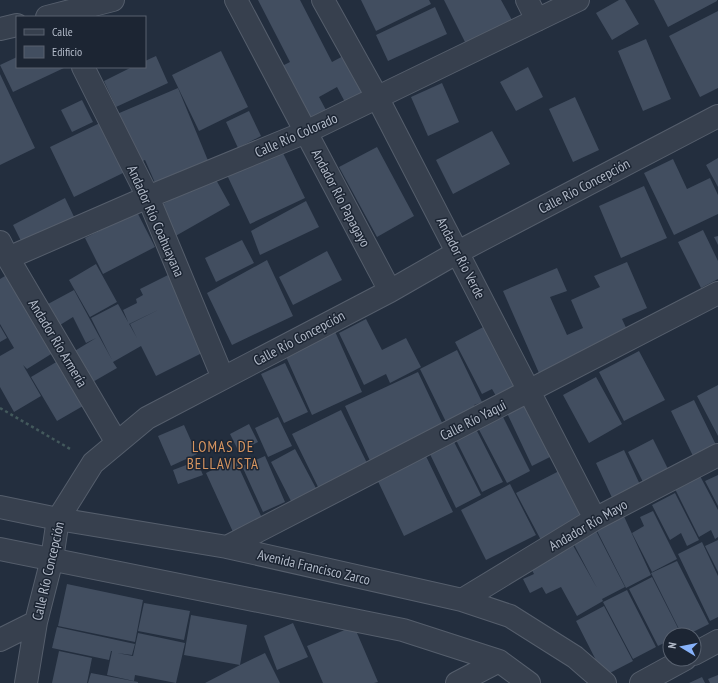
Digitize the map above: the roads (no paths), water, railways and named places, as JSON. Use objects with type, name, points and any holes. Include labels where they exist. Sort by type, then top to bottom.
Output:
[{"type":"street","points":[[54,16],[113,0]]},
{"type":"street","name":"Andador Río Papagayo","points":[[236,0],[390,291]]},
{"type":"street","name":"Andador Río Verde","points":[[323,0],[377,97],[595,519]]},
{"type":"street","points":[[527,0],[537,20]]},
{"type":"street","name":"Calle Río Colorado","points":[[4,250],[148,197],[306,132],[578,0]]},
{"type":"street","points":[[0,29],[16,25]]},
{"type":"street","name":"Andador Río Coahuayana","points":[[84,68],[148,197],[223,378]]},
{"type":"street","name":"Calle Río Concepción","points":[[26,683],[36,622],[52,559],[58,519],[93,463],[117,442],[147,418],[390,291],[458,252],[718,116]]},
{"type":"street","name":"Andador Río Armería","points":[[4,250],[117,442]]},
{"type":"street","name":"Calle Río Yaqui","points":[[227,547],[718,293]]},
{"type":"street","name":"Andador Río Mayo","points":[[462,600],[595,519],[718,455]]},
{"type":"street","name":"Avenida Francisco Zarco","points":[[0,507],[58,519],[227,547],[462,600],[510,616],[575,657],[605,683]]},
{"type":"street","points":[[0,550],[52,559],[403,630],[499,661],[529,683]]},
{"type":"street","points":[[0,640],[36,622]]},
{"type":"street","points":[[702,650],[718,641]]},
{"type":"street","points":[[457,683],[499,661]]},
{"type":"street","points":[[641,683],[670,667]]},
{"type":"district","name":"LOMAS DE BELLAVISTA","points":[[223,454]]}]
